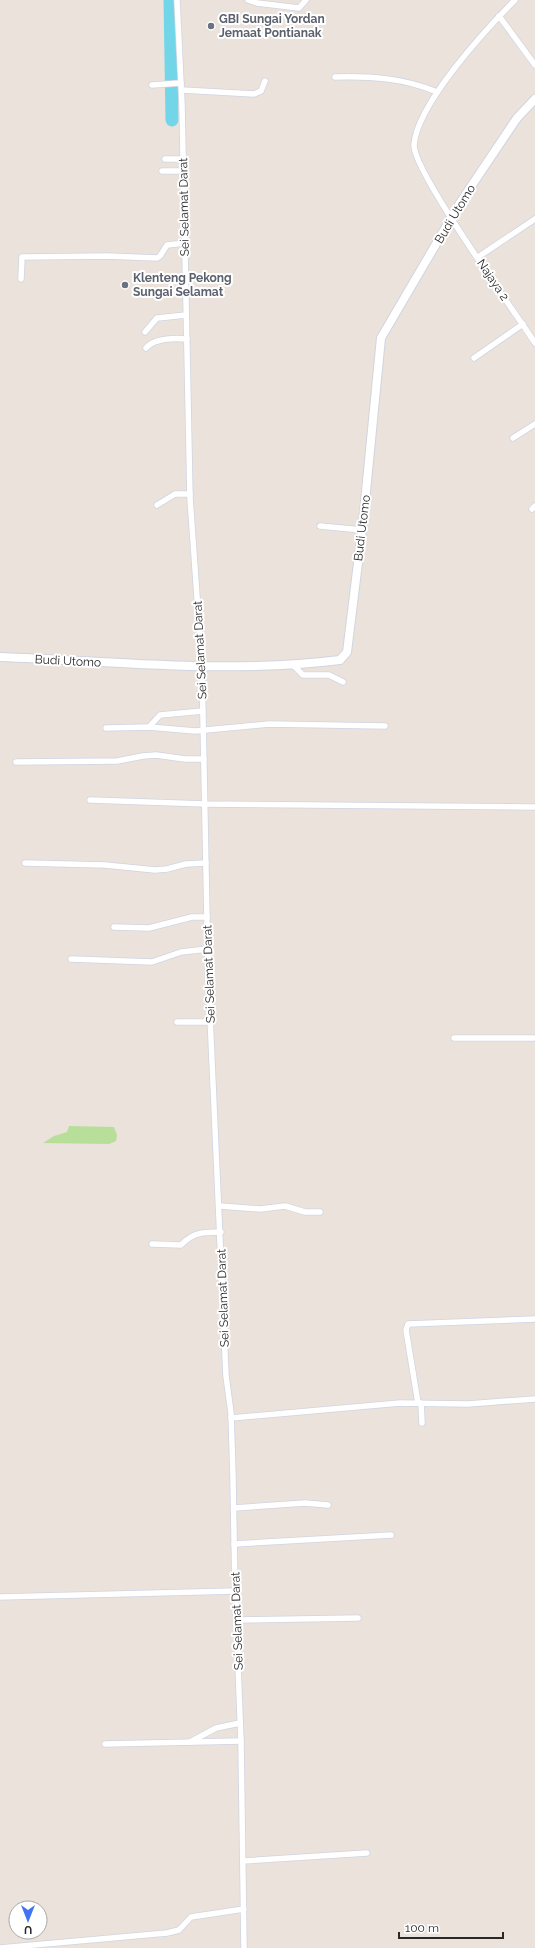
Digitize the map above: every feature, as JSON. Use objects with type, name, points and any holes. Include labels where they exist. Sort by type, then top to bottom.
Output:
[{"type":"street","name":"Sei Selamat Darat","points":[[177,0],[182,83],[180,171],[187,339],[188,494],[198,667],[204,729],[202,804],[206,863],[204,917],[205,950],[211,1022],[220,1206],[218,1232],[226,1376],[231,1418],[235,1591],[241,1741],[244,1948]]},
{"type":"street","points":[[248,0],[256,3],[299,8],[306,0]]},
{"type":"street","name":"Najaya 2","points":[[515,0],[499,16],[437,92],[421,121],[414,146],[430,183],[535,343]]},
{"type":"street","points":[[499,16],[535,65]]},
{"type":"street","points":[[335,77],[377,77],[406,81],[437,92]]},
{"type":"street","points":[[182,90],[254,94],[261,91],[265,81]]},
{"type":"street","points":[[152,85],[182,83]]},
{"type":"street","name":"Budi Utomo","points":[[0,657],[198,667],[292,664],[340,660],[345,656],[347,652],[362,530],[379,343],[383,333],[452,218],[517,118],[535,99]]},
{"type":"street","points":[[165,159],[181,159]]},
{"type":"street","points":[[162,171],[180,171]]},
{"type":"street","points":[[478,257],[535,219]]},
{"type":"street","points":[[21,279],[22,256],[107,256],[157,258],[169,244],[183,243]]},
{"type":"street","points":[[145,332],[157,318],[186,315]]},
{"type":"street","points":[[474,358],[523,324]]},
{"type":"street","points":[[146,348],[150,344],[172,338],[187,339]]},
{"type":"street","points":[[513,438],[535,424]]},
{"type":"street","points":[[158,505],[175,494],[188,494]]},
{"type":"street","points":[[320,526],[362,530]]},
{"type":"street","points":[[292,664],[303,675],[329,675],[343,682]]},
{"type":"street","points":[[149,727],[160,714],[203,711]]},
{"type":"street","points":[[106,728],[149,727],[195,731],[263,724],[385,726]]},
{"type":"street","points":[[16,762],[116,761],[156,755],[185,759],[204,759]]},
{"type":"street","points":[[90,800],[186,802],[202,804],[535,807]]},
{"type":"street","points":[[25,863],[105,865],[155,870],[167,869],[186,864],[206,863]]},
{"type":"street","points":[[114,927],[149,928],[192,917],[204,917]]},
{"type":"street","points":[[71,959],[152,962],[182,952],[205,950]]},
{"type":"street","points":[[177,1022],[211,1022]]},
{"type":"street","points":[[454,1038],[535,1038]]},
{"type":"street","points":[[220,1206],[260,1210],[285,1206],[305,1212],[320,1212]]},
{"type":"street","points":[[152,1244],[181,1245],[188,1237],[206,1231],[218,1232]]},
{"type":"street","points":[[422,1423],[407,1325],[535,1319]]},
{"type":"street","points":[[231,1418],[387,1404],[468,1404],[535,1399]]},
{"type":"street","points":[[234,1508],[305,1503],[328,1505]]},
{"type":"street","points":[[234,1544],[391,1535]]},
{"type":"street","points":[[0,1597],[235,1591]]},
{"type":"street","points":[[237,1620],[358,1618]]},
{"type":"street","points":[[188,1743],[224,1726],[240,1723]]},
{"type":"street","points":[[105,1744],[241,1741]]},
{"type":"street","points":[[243,1861],[367,1853]]},
{"type":"street","points":[[0,1948],[167,1933],[179,1930],[191,1917],[244,1909]]},
{"type":"green space","points":[[69,1126],[114,1127],[117,1135],[116,1141],[109,1144],[43,1143],[54,1136],[67,1132]]},
{"type":"waterway","points":[[170,0],[172,120]]},
{"type":"place","name":"GBI Sungai Yordan Jemaat Pontianak","points":[[211,26]]},
{"type":"place","name":"Klenteng Pekong Sungai Selamat","points":[[125,285]]}]
